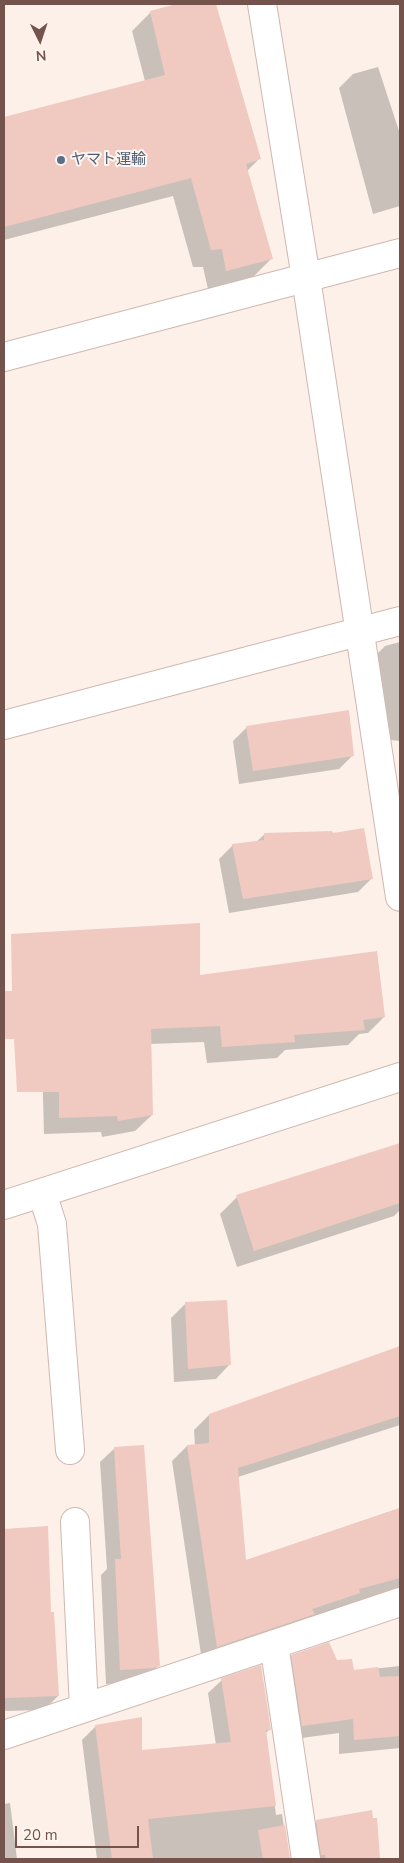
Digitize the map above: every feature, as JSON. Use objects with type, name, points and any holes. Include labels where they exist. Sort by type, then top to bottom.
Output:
[{"type":"street","points":[[262,4],[306,278],[400,897]]},
{"type":"street","points":[[4,357],[400,253]]},
{"type":"street","points":[[4,725],[400,621]]},
{"type":"street","points":[[4,1205],[400,1077]]},
{"type":"street","points":[[42,1193],[52,1224],[70,1450]]},
{"type":"street","points":[[75,1522],[84,1708]]},
{"type":"street","points":[[4,1734],[400,1602]]},
{"type":"street","points":[[274,1644],[306,1859]]},
{"type":"building","points":[[176,4],[216,4],[261,159],[246,164],[273,259],[226,271],[222,249],[211,250],[191,178],[4,227],[4,117],[165,75],[150,11]]},
{"type":"building","points":[[349,710],[354,756],[253,771],[246,726]]},
{"type":"building","points":[[364,828],[373,879],[243,899],[232,844],[264,840],[264,833],[332,831],[333,833]]},
{"type":"building","points":[[200,923],[200,975],[377,951],[385,1017],[363,1020],[365,1030],[294,1035],[295,1042],[222,1047],[220,1026],[151,1029],[153,1115],[118,1121],[117,1116],[59,1118],[59,1092],[17,1092],[14,1039],[4,1039],[4,991],[12,991],[11,934]]},
{"type":"building","points":[[400,1143],[400,1203],[254,1251],[236,1195]]},
{"type":"building","points":[[227,1300],[231,1365],[188,1369],[185,1302]]},
{"type":"building","points":[[400,1346],[400,1416],[238,1468],[246,1560],[400,1508],[400,1578],[359,1589],[360,1593],[312,1609],[315,1614],[217,1647],[187,1445],[209,1443],[209,1414]]},
{"type":"building","points":[[144,1445],[160,1666],[120,1670],[115,1559],[121,1559],[114,1447]]},
{"type":"building","points":[[48,1526],[51,1612],[54,1612],[59,1696],[5,1698],[4,1529]]},
{"type":"building","points":[[329,1642],[337,1660],[352,1659],[354,1670],[378,1667],[380,1677],[400,1676],[400,1736],[354,1740],[353,1719],[302,1726],[291,1655]]},
{"type":"building","points":[[261,1665],[271,1730],[266,1730],[276,1806],[148,1819],[153,1859],[112,1859],[95,1725],[142,1717],[142,1750],[231,1742],[221,1678]]},
{"type":"building","points":[[372,1810],[373,1818],[377,1818],[380,1859],[326,1859],[325,1855],[321,1855],[316,1820]]},
{"type":"building","points":[[285,1825],[290,1858],[263,1859],[258,1830]]},
{"type":"place","name":"ヤマト運輸","points":[[61,160]]}]
